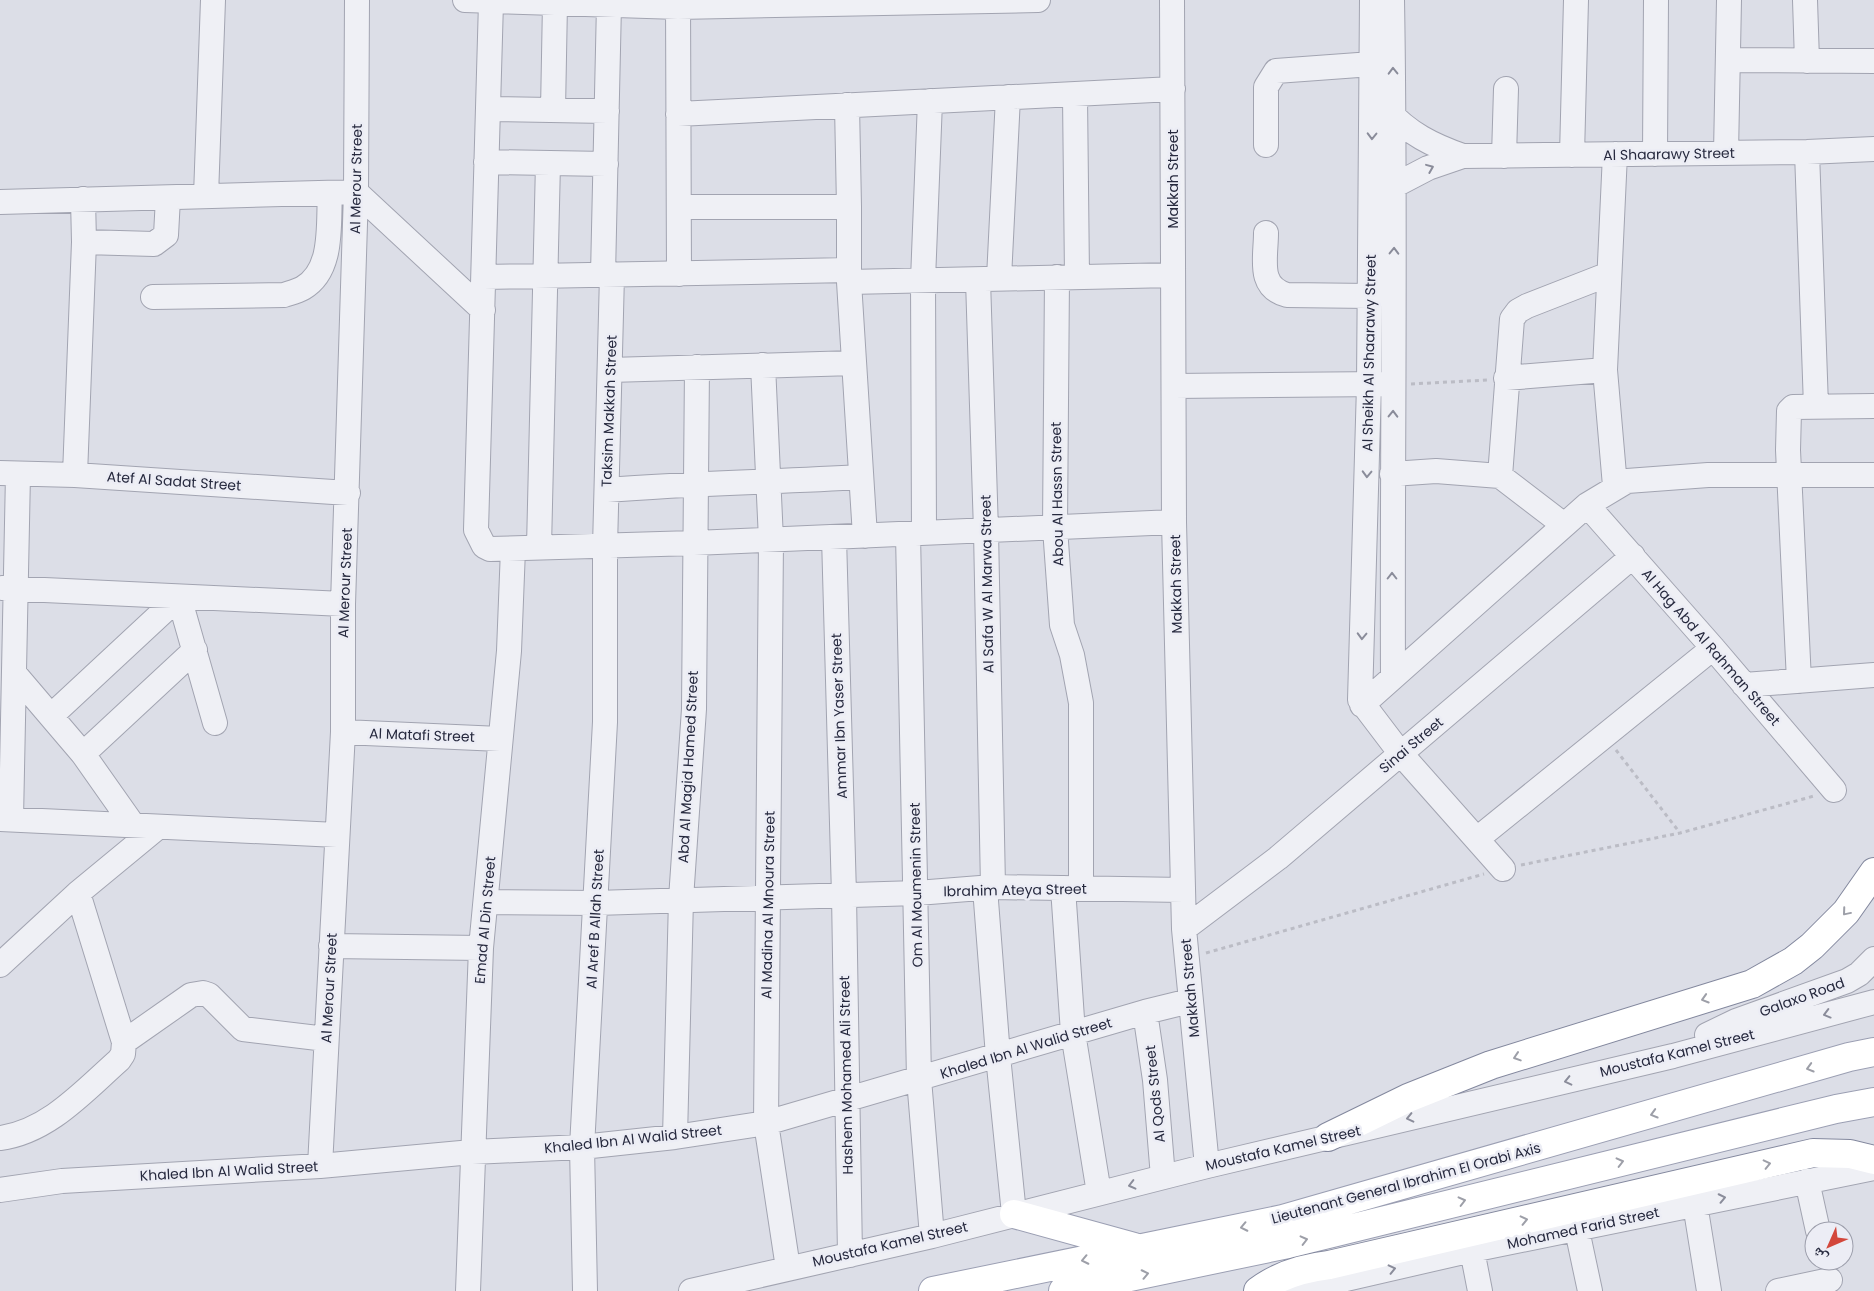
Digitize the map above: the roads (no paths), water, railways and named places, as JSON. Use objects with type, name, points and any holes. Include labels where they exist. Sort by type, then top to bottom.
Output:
[{"type":"main road","points":[[1328,1137],[1408,1098],[1491,1065],[1752,984],[1793,961],[1818,941],[1846,912],[1874,872]]},
{"type":"main road","name":"Lieutenant General Ibrahim El Orabi Axis","points":[[933,1291],[1283,1219],[1849,1057],[1874,1052]]},
{"type":"main road","name":"Lieutenant General Ibrahim El Orabi Axis","points":[[1063,1291],[1288,1244],[1836,1109],[1874,1102]]},
{"type":"main road","points":[[1258,1291],[1277,1280],[1311,1267],[1813,1153],[1850,1154],[1867,1167]]},
{"type":"main road","points":[[1014,1214],[1138,1248]]},
{"type":"street","points":[[206,196],[213,0]]},
{"type":"street","name":"Al Merour Street","points":[[320,1166],[343,732],[343,604],[356,192],[357,0]]},
{"type":"street","points":[[465,0],[609,4],[1038,0]]},
{"type":"street","name":"Makkah Street","points":[[1172,0],[1174,522],[1184,929],[1207,1166]]},
{"type":"street","name":"Al Sheikh Al Shaarawy Street","points":[[1362,705],[1360,700],[1372,199],[1372,0]]},
{"type":"street","name":"Al Sheikh Al Shaarawy Street","points":[[1392,0],[1395,184],[1392,474],[1393,678]]},
{"type":"street","points":[[1572,155],[1576,0]]},
{"type":"street","points":[[1655,154],[1656,0]]},
{"type":"street","points":[[1726,153],[1729,0]]},
{"type":"street","points":[[1805,0],[1807,60]]},
{"type":"street","points":[[491,2],[476,530],[484,546],[490,549],[605,547],[1174,522]]},
{"type":"street","points":[[553,110],[555,3]]},
{"type":"street","points":[[678,3],[679,274]]},
{"type":"street","name":"Taksim Makkah Street","points":[[605,547],[610,370],[606,164],[609,4]]},
{"type":"street","points":[[1728,60],[1874,61]]},
{"type":"street","points":[[1266,145],[1266,87],[1276,71],[1372,64]]},
{"type":"street","points":[[678,114],[1008,97],[1075,96],[1173,89]]},
{"type":"street","points":[[1504,156],[1506,89]]},
{"type":"street","name":"Al Shaarawy Street","points":[[1373,93],[1394,118],[1414,134],[1438,147],[1463,156]]},
{"type":"street","name":"Abou Al Hassn Street","points":[[1075,96],[1055,528],[1062,625],[1072,655],[1081,703],[1072,888],[1074,1033],[1100,1193]]},
{"type":"street","name":"Al Safa W Al Marwa Street","points":[[1008,97],[988,279],[986,531],[989,888],[998,1056],[1014,1214]]},
{"type":"street","name":"Om Al Moumenin Street","points":[[930,101],[916,534],[917,893],[920,1079],[932,1236]]},
{"type":"street","points":[[847,105],[849,276],[865,536]]},
{"type":"street","points":[[488,109],[607,111]]},
{"type":"street","name":"Al Shaarawy Street","points":[[1372,199],[1395,184],[1428,168],[1463,156],[1807,152],[1874,149]]},
{"type":"street","points":[[1807,152],[1816,406]]},
{"type":"street","points":[[1615,154],[1605,370],[1615,486]]},
{"type":"street","points":[[486,162],[606,164]]},
{"type":"street","points":[[539,547],[548,163]]},
{"type":"street","points":[[0,202],[356,192],[483,310]]},
{"type":"street","points":[[153,297],[284,295],[303,288],[316,276],[325,259],[330,193]]},
{"type":"street","points":[[84,242],[154,244],[166,235],[168,198]]},
{"type":"street","points":[[75,475],[84,242],[83,199]]},
{"type":"street","points":[[679,206],[849,206]]},
{"type":"street","points":[[1266,233],[1265,275],[1270,286],[1277,292],[1287,295],[1370,296]]},
{"type":"street","points":[[484,277],[679,274],[849,276],[923,280],[1173,275]]},
{"type":"street","points":[[1500,476],[1512,319],[1527,306],[1609,274]]},
{"type":"street","points":[[610,370],[854,363]]},
{"type":"street","name":"Al Madina Al Mnoura Street","points":[[763,365],[771,540],[766,1123],[788,1268]]},
{"type":"street","name":"Abd Al Magid Hamed Street","points":[[675,1137],[680,899],[694,709],[697,367]]},
{"type":"street","points":[[1506,378],[1605,370]]},
{"type":"street","points":[[1174,386],[1393,384]]},
{"type":"street","points":[[1799,681],[1789,411],[1793,407],[1874,406]]},
{"type":"street","points":[[1392,474],[1436,471],[1500,476],[1564,526]]},
{"type":"street","points":[[9,474],[8,588],[14,673],[6,819],[337,835]]},
{"type":"street","name":"Atef Al Sadat Street","points":[[9,474],[75,475],[348,493]]},
{"type":"street","points":[[1503,869],[1401,754],[1362,705],[1587,505],[1615,486],[1627,481],[1708,476],[1874,475]]},
{"type":"street","points":[[606,490],[695,483],[769,483],[861,477]]},
{"type":"street","name":"Al Hag Abd Al Rahman Street","points":[[1587,505],[1713,648],[1834,790]]},
{"type":"street","name":"Ammar Ibn Yaser Street","points":[[834,537],[844,895]]},
{"type":"street","name":"Al Aref B Allah Street","points":[[584,1291],[582,1147],[605,722],[605,547]]},
{"type":"street","name":"Emad Al Din Street","points":[[468,1291],[481,948],[508,651],[513,549]]},
{"type":"street","name":"Sinai Street","points":[[1184,929],[1278,858],[1632,556]]},
{"type":"street","points":[[8,588],[343,604]]},
{"type":"street","points":[[179,596],[215,722]]},
{"type":"street","points":[[51,716],[179,596]]},
{"type":"street","points":[[1477,839],[1713,648]]},
{"type":"street","points":[[83,754],[194,650]]},
{"type":"street","points":[[14,673],[83,754],[133,826]]},
{"type":"street","points":[[1744,684],[1874,675]]},
{"type":"street","name":"Al Matafi Street","points":[[343,732],[500,739]]},
{"type":"street","points":[[0,965],[78,892],[158,826]]},
{"type":"street","name":"Ibrahim Ateya Street","points":[[486,902],[596,904],[680,899],[917,893],[989,888],[1183,890]]},
{"type":"street","points":[[0,1138],[30,1131],[48,1121],[119,1060],[123,1054],[124,1042],[78,892]]},
{"type":"street","name":"Hashem Mohamed Ali Street","points":[[844,895],[850,1255]]},
{"type":"street","points":[[331,946],[481,948]]},
{"type":"street","name":"Galaxo Road","points":[[1673,1056],[1723,1027],[1847,981],[1859,974],[1874,959]]},
{"type":"street","points":[[124,1042],[191,995],[203,993],[209,995],[243,1029],[326,1039]]},
{"type":"street","name":"Khaled Ibn Al Walid Street","points":[[0,1190],[62,1181],[320,1166],[472,1152],[582,1147],[675,1137],[766,1123],[1144,1012],[1190,1001]]},
{"type":"street","name":"Moustafa Kamel Street","points":[[692,1291],[932,1236],[1207,1166],[1673,1056],[1874,1002]]},
{"type":"street","name":"Al Qods Street","points":[[1144,1012],[1155,1080],[1163,1177]]},
{"type":"street","points":[[1867,1167],[1874,1181]]},
{"type":"street","name":"Mohamed Farid Street","points":[[1294,1291],[1356,1285],[1472,1250],[1577,1230],[1867,1167]]},
{"type":"street","points":[[1807,1181],[1816,1221]]},
{"type":"street","points":[[1695,1204],[1709,1291]]},
{"type":"street","points":[[1577,1230],[1590,1291]]},
{"type":"street","points":[[1472,1250],[1480,1291]]},
{"type":"street","points":[[1778,1291],[1829,1277]]}]
